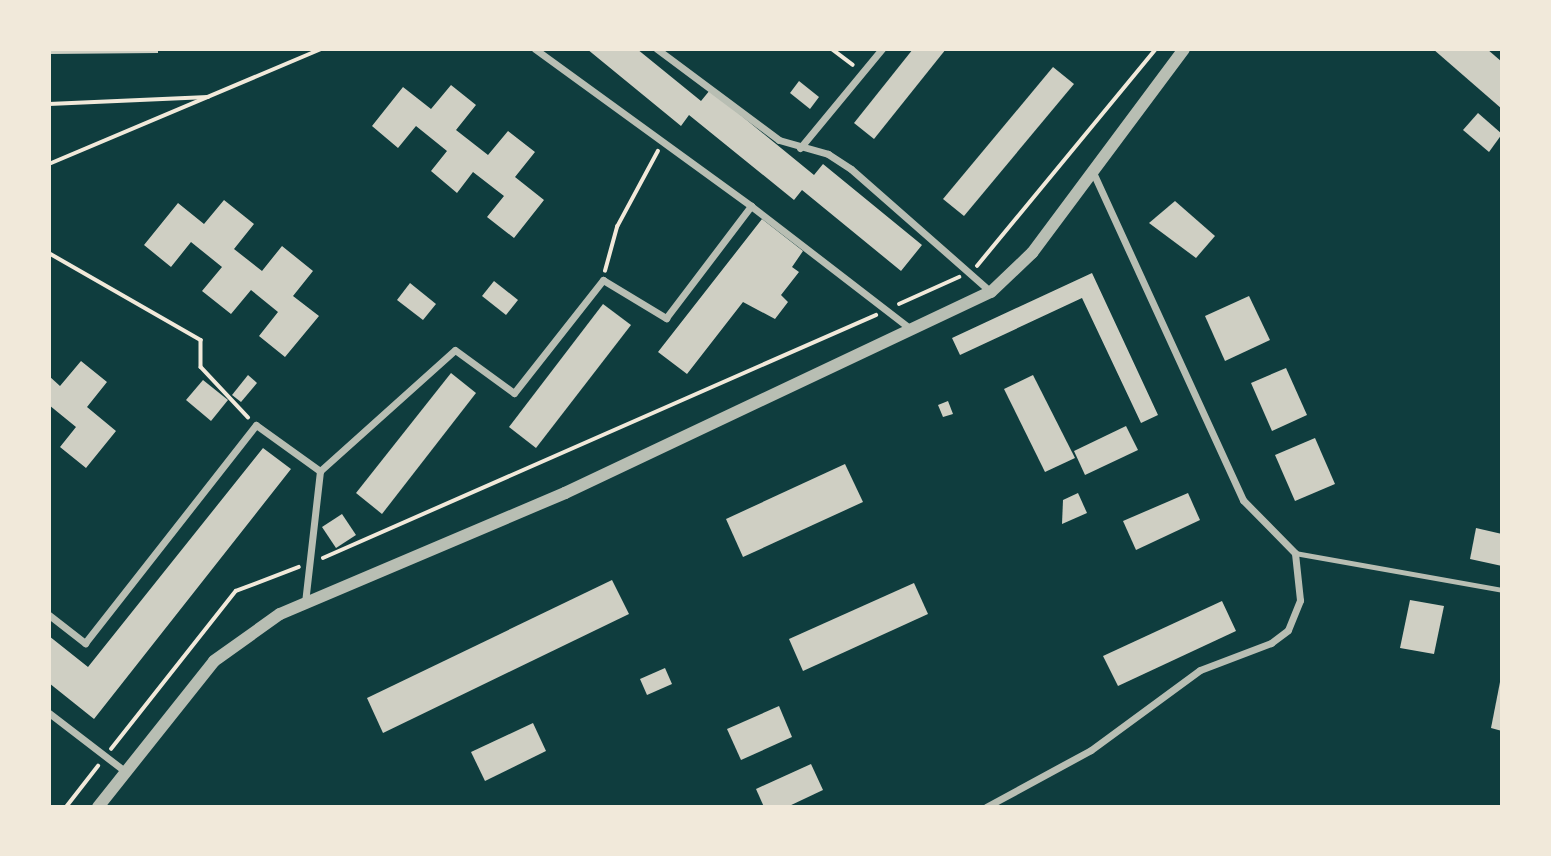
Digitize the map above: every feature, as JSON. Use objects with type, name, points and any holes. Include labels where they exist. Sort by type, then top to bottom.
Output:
[{"type":"street","points":[[535,49],[751,206],[915,333]]},
{"type":"street","points":[[657,49],[800,148],[828,154],[851,169],[991,292]]},
{"type":"street","points":[[800,148],[883,49]]},
{"type":"street","points":[[98,807],[214,661],[243,636],[304,604],[915,333],[991,292],[1032,253],[1094,175],[1184,49]]},
{"type":"street","points":[[986,807],[1091,750],[1200,670],[1288,630],[1300,600],[1295,553],[1243,500],[1094,175]]},
{"type":"street","points":[[304,604],[320,471],[455,349],[514,393],[603,280],[666,318],[751,206]]},
{"type":"street","points":[[49,615],[85,643],[256,425],[320,471]]},
{"type":"street","points":[[49,713],[126,772]]},
{"type":"lane","points":[[1295,553],[1502,590]]},
{"type":"path","points":[[49,164],[214,97],[321,49]]},
{"type":"path","points":[[832,49],[863,73]]},
{"type":"path","points":[[66,807],[236,591],[384,536],[969,272],[988,258],[1156,49]]},
{"type":"path","points":[[49,104],[214,97]]},
{"type":"path","points":[[603,280],[617,227],[663,142]]},
{"type":"path","points":[[49,253],[201,340],[201,367],[256,425]]},
{"type":"building","points":[[49,49],[158,49],[158,53],[49,54]]},
{"type":"building","points":[[587,49],[637,49],[701,101],[710,90],[814,175],[823,164],[922,245],[901,271],[802,190],[794,200],[689,115],[681,126]]},
{"type":"building","points":[[913,49],[946,49],[874,139],[854,123]]},
{"type":"building","points":[[1433,49],[1487,49],[1502,62],[1502,109]]},
{"type":"building","points":[[1053,67],[1074,84],[964,216],[943,199]]},
{"type":"building","points":[[799,81],[819,97],[810,109],[790,93]]},
{"type":"building","points":[[451,85],[476,105],[456,130],[488,155],[508,131],[535,152],[515,177],[544,200],[514,238],[487,217],[504,196],[473,172],[457,193],[431,171],[447,151],[416,126],[398,148],[372,126],[403,87],[431,109]]},
{"type":"building","points":[[1478,113],[1502,134],[1489,152],[1463,130]]},
{"type":"building","points":[[224,200],[254,224],[234,249],[262,271],[282,246],[313,271],[293,296],[319,316],[285,357],[259,336],[278,312],[251,290],[231,314],[202,291],[222,267],[191,242],[171,267],[144,245],[178,203],[204,224]]},
{"type":"building","points":[[1175,201],[1215,236],[1196,258],[1149,223]]},
{"type":"building","points":[[762,219],[803,251],[792,267],[799,272],[781,295],[788,302],[775,319],[743,302],[687,374],[658,352]]},
{"type":"building","points":[[1092,273],[1158,415],[1141,423],[1082,298],[960,355],[952,338]]},
{"type":"building","points":[[494,281],[518,300],[506,315],[482,296]]},
{"type":"building","points":[[410,283],[436,304],[423,320],[397,300]]},
{"type":"building","points":[[1249,296],[1270,340],[1225,361],[1205,316]]},
{"type":"building","points":[[603,304],[631,325],[536,448],[509,427]]},
{"type":"building","points":[[81,361],[107,382],[87,407],[116,431],[86,468],[60,447],[76,427],[49,405],[49,376],[60,386]]},
{"type":"building","points":[[1286,368],[1307,415],[1272,431],[1251,383]]},
{"type":"building","points":[[451,373],[476,393],[382,514],[356,493]]},
{"type":"building","points":[[248,375],[257,383],[241,402],[232,395]]},
{"type":"building","points":[[1033,375],[1075,458],[1045,472],[1004,389]]},
{"type":"building","points":[[203,380],[228,400],[211,421],[186,400]]},
{"type":"building","points":[[948,401],[953,414],[943,417],[938,405]]},
{"type":"building","points":[[1126,426],[1138,450],[1085,475],[1074,451]]},
{"type":"building","points":[[1315,438],[1335,484],[1295,501],[1275,455]]},
{"type":"building","points":[[263,448],[291,469],[94,719],[49,683],[49,636],[88,667]]},
{"type":"building","points":[[845,464],[863,502],[743,557],[726,519]]},
{"type":"building","points":[[1078,493],[1087,513],[1062,524],[1063,500]]},
{"type":"building","points":[[1188,493],[1200,520],[1136,550],[1123,521]]},
{"type":"building","points":[[342,514],[356,535],[336,548],[322,527]]},
{"type":"building","points":[[1476,528],[1502,534],[1502,566],[1470,559]]},
{"type":"building","points":[[612,580],[629,614],[383,733],[367,698]]},
{"type":"building","points":[[914,583],[928,614],[803,671],[789,639]]},
{"type":"building","points":[[1410,600],[1444,606],[1434,654],[1400,648]]},
{"type":"building","points":[[1222,601],[1236,631],[1118,686],[1103,656]]},
{"type":"building","points":[[665,668],[672,684],[647,695],[640,679]]},
{"type":"building","points":[[1502,677],[1502,731],[1491,728]]},
{"type":"building","points":[[779,706],[792,737],[741,760],[727,729]]},
{"type":"building","points":[[533,723],[546,751],[485,781],[471,752]]},
{"type":"building","points":[[811,764],[823,790],[787,807],[764,807],[756,789]]}]
